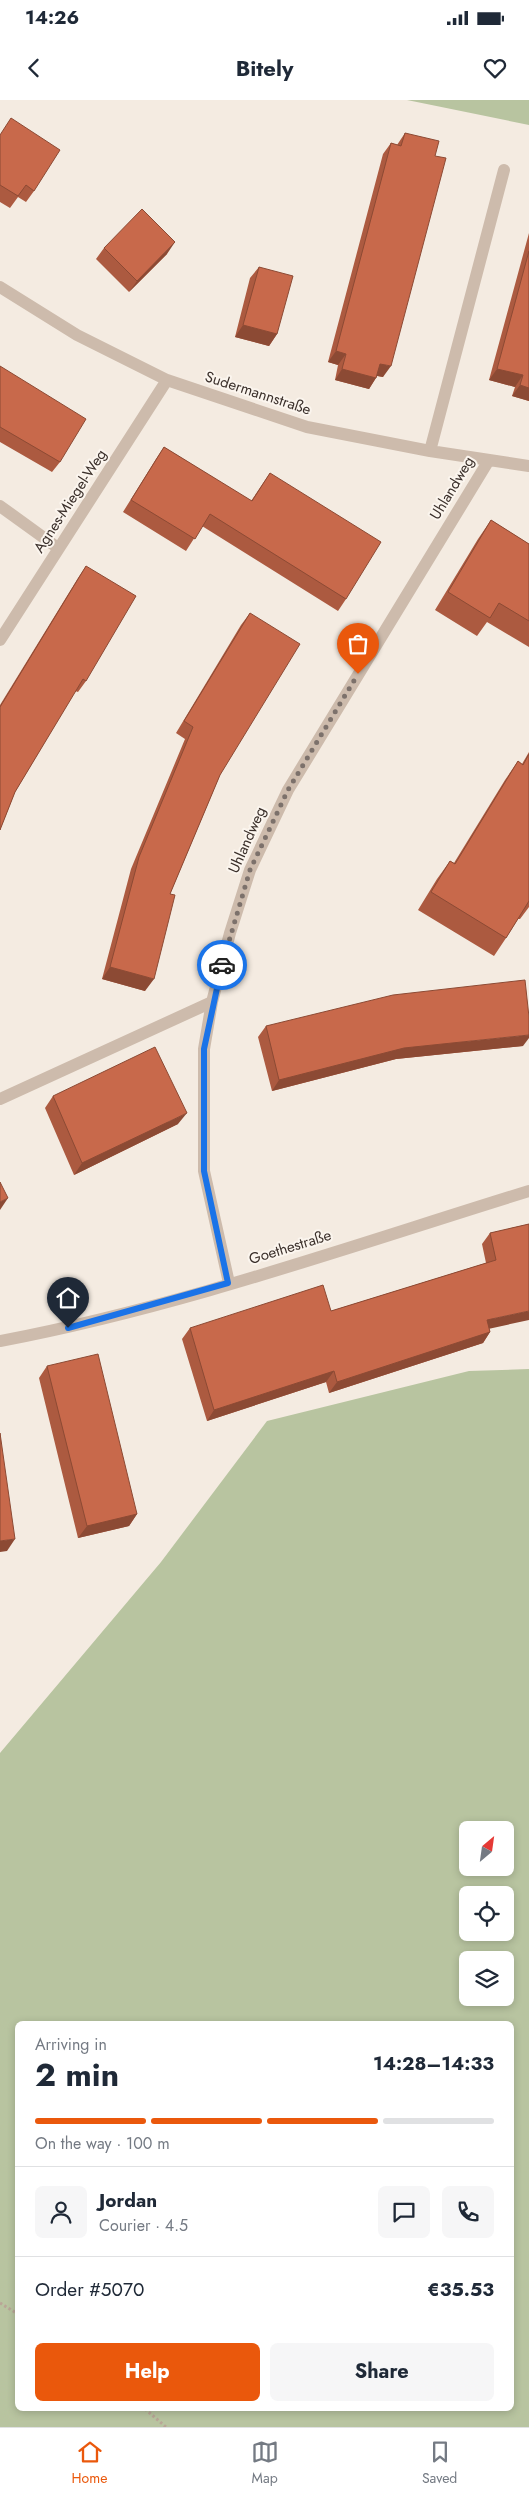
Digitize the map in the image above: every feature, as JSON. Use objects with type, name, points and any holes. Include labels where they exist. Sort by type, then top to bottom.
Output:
[{"type":"street","points":[[430,451],[504,170]]},
{"type":"street","name":"Sudermannstraße","points":[[0,287],[77,335],[167,380],[308,427],[430,451],[529,466]]},
{"type":"street","name":"Agnes-Miegel-Weg","points":[[0,640],[167,380]]},
{"type":"street","name":"Uhlandweg","points":[[228,1283],[204,1171],[204,1049],[212,1002],[230,933],[250,870],[288,790],[488,460]]},
{"type":"street","points":[[0,506],[58,548]]},
{"type":"street","points":[[0,1099],[212,1002]]},
{"type":"street","name":"Goethestraße","points":[[0,1341],[68,1328],[228,1283],[529,1191]]},
{"type":"path","points":[[0,2303],[15,2312]]},
{"type":"path","points":[[147,2411],[166,2427]]},
{"type":"green space","points":[[407,100],[529,100],[529,125]]},
{"type":"green space","points":[[529,1369],[529,2427],[0,2427],[0,1753],[161,1562],[267,1421],[469,1371]]},
{"type":"building","points":[[11,118],[60,150],[34,191],[26,185],[18,196],[0,185],[0,135]]},
{"type":"building","points":[[405,133],[439,141],[435,156],[446,158],[391,366],[380,364],[376,378],[342,369],[346,354],[336,351],[391,143],[401,146]]},
{"type":"building","points":[[142,209],[175,242],[137,281],[104,248]]},
{"type":"building","points":[[529,251],[529,388],[520,385],[523,375],[497,369]]},
{"type":"building","points":[[259,267],[293,276],[277,334],[243,325]]},
{"type":"building","points":[[0,366],[86,419],[60,462],[0,427]]},
{"type":"building","points":[[164,447],[252,501],[270,473],[381,542],[346,599],[210,514],[195,539],[131,500]]},
{"type":"building","points":[[491,520],[529,544],[529,621],[499,603],[490,618],[448,592]]},
{"type":"building","points":[[86,566],[136,596],[86,681],[83,679],[15,792],[0,830],[0,707]]},
{"type":"building","points":[[250,613],[300,644],[220,775],[170,894],[175,895],[154,979],[110,967],[139,857],[193,727],[184,721]]},
{"type":"building","points":[[529,754],[529,901],[506,938],[431,892],[450,861],[455,864],[518,761],[523,765]]},
{"type":"building","points":[[525,980],[529,1035],[404,1048],[279,1080],[266,1026],[393,995]]},
{"type":"building","points":[[155,1047],[187,1113],[82,1163],[53,1096]]},
{"type":"building","points":[[0,1182],[8,1198],[0,1202]]},
{"type":"building","points":[[529,1224],[529,1311],[487,1320],[490,1332],[337,1382],[334,1371],[214,1410],[190,1328],[323,1285],[331,1311],[496,1260],[490,1233]]},
{"type":"building","points":[[98,1354],[137,1514],[87,1526],[47,1366]]},
{"type":"building","points":[[0,1433],[15,1539],[0,1541]]},
{"type":"way so far","points":[[222,965],[250,870],[288,790],[358,674]]},
{"type":"route","points":[[68,1328],[228,1283],[204,1171],[204,1049],[212,1002],[222,965]]}]
